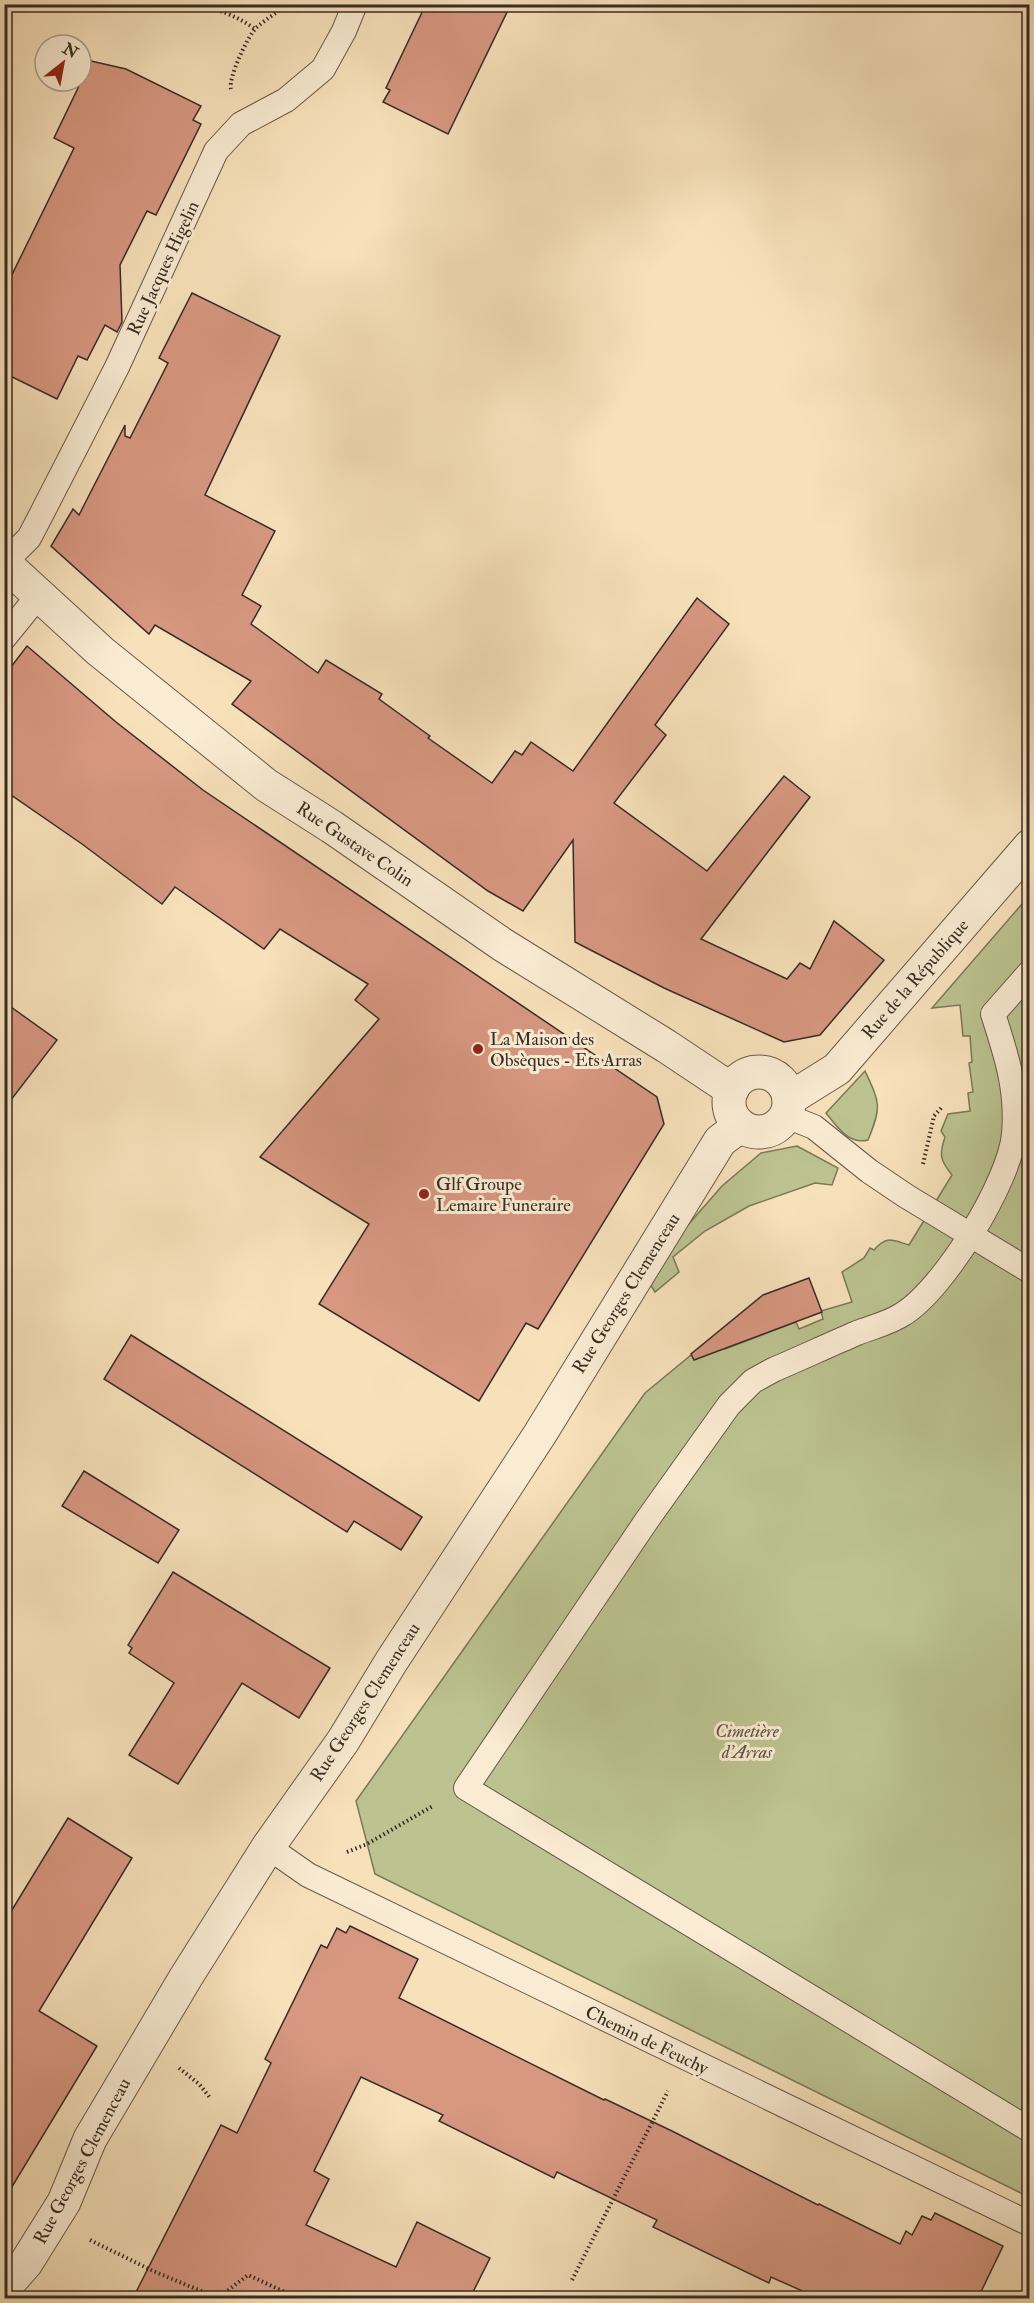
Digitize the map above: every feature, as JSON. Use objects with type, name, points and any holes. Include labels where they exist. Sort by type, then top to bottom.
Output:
[{"type":"street","name":"Rue Gustave Colin","points":[[4,563],[38,597],[99,651],[266,785],[332,827],[504,945],[732,1090]]},
{"type":"street","name":"Rue de la République","points":[[788,1107],[837,1069],[1029,846]]},
{"type":"street","points":[[759,1072],[770,1074],[782,1082],[788,1107],[777,1126],[765,1132],[750,1131],[740,1126],[729,1109],[732,1090],[736,1082],[746,1075],[759,1072]]},
{"type":"street","name":"Rue Georges Clemenceau","points":[[4,2288],[26,2263],[64,2202],[90,2139],[186,1977],[268,1847],[343,1741],[453,1566],[540,1434],[720,1141],[740,1126]]},
{"type":"lane","name":"Rue Jacques Higelin","points":[[4,563],[29,538],[40,517],[117,367],[216,151],[240,124],[286,100],[323,69],[344,31],[355,4]]},
{"type":"lane","points":[[4,638],[38,597]]},
{"type":"lane","points":[[1029,972],[993,1014],[1011,1069],[1014,1136],[1003,1176],[970,1236],[939,1280],[904,1314],[773,1370],[753,1381],[729,1405],[647,1520],[466,1788],[1029,2130]]},
{"type":"lane","points":[[788,1107],[869,1171],[1029,1271]]},
{"type":"lane","name":"Chemin de Feuchy","points":[[268,1847],[308,1875],[1029,2224]]},
{"type":"path","points":[[190,4],[206,6],[241,19],[255,29]]},
{"type":"path","points":[[240,124],[230,84],[240,56],[255,29],[288,4]]},
{"type":"path","points":[[906,1196],[922,1168],[934,1116],[942,1107]]},
{"type":"path","points":[[308,1875],[341,1854],[367,1844],[466,1788]]},
{"type":"path","points":[[182,2070],[211,2099]]},
{"type":"path","points":[[572,2280],[671,2084]]},
{"type":"path","points":[[81,2236],[153,2271],[218,2298],[248,2275],[298,2298]]},
{"type":"green space","name":"Cimetière d'Arras","points":[[1029,896],[1029,2197],[375,1874],[356,1801],[645,1393],[719,1332],[725,1349],[796,1322],[799,1329],[823,1319],[821,1311],[852,1302],[842,1272],[864,1258],[870,1248],[874,1250],[883,1242],[894,1240],[909,1245],[952,1175],[941,1153],[945,1137],[941,1131],[948,1114],[970,1111],[968,1093],[973,1092],[969,1063],[972,1062],[970,1036],[963,1036],[960,1005],[932,1008]]},
{"type":"green space","points":[[865,1071],[874,1090],[877,1112],[868,1140],[861,1141],[844,1134],[826,1113]]},
{"type":"green space","points":[[797,1146],[838,1168],[832,1185],[815,1183],[749,1206],[705,1231],[673,1257],[679,1272],[655,1292],[650,1284],[680,1234],[722,1186],[761,1153]]},
{"type":"building","points":[[426,4],[511,4],[448,134],[383,102],[390,90],[386,88]]},
{"type":"building","points":[[93,61],[126,69],[201,106],[193,120],[201,124],[156,215],[147,211],[120,265],[122,322],[117,332],[105,325],[87,360],[78,356],[57,399],[4,373],[4,291],[74,148],[54,138],[76,93],[93,93]]},
{"type":"building","points":[[192,293],[280,336],[205,495],[275,531],[242,595],[261,606],[251,624],[318,673],[326,660],[382,694],[379,699],[430,736],[428,738],[492,783],[515,751],[522,755],[531,742],[573,771],[697,598],[729,624],[655,725],[666,735],[614,803],[707,871],[784,776],[810,797],[701,939],[787,979],[800,963],[810,969],[834,921],[884,960],[820,1035],[784,1042],[664,988],[575,942],[573,840],[523,911],[488,891],[232,704],[251,681],[155,625],[149,634],[51,546],[73,509],[79,515],[125,425],[125,436],[130,438],[168,363],[159,358]]},
{"type":"building","points":[[27,646],[116,722],[203,790],[657,1097],[664,1124],[538,1329],[526,1323],[479,1401],[319,1304],[369,1224],[260,1157],[379,1019],[355,1000],[368,984],[280,929],[264,949],[175,887],[162,904],[82,844],[4,790],[4,676]]},
{"type":"building","points":[[4,1002],[57,1040],[4,1109]]},
{"type":"building","points":[[809,1278],[822,1312],[694,1360],[691,1354],[763,1295]]},
{"type":"building","points":[[131,1335],[422,1517],[401,1550],[354,1521],[347,1532],[104,1379]]},
{"type":"building","points":[[84,1471],[179,1530],[158,1563],[62,1506]]},
{"type":"building","points":[[173,1572],[330,1668],[299,1718],[242,1683],[178,1784],[129,1755],[174,1683],[129,1653],[132,1648],[128,1645]]},
{"type":"building","points":[[68,1818],[132,1858],[39,2011],[97,2046],[4,2200],[4,1923]]},
{"type":"building","points":[[350,1926],[418,1959],[399,1998],[818,2205],[900,2244],[906,2231],[912,2235],[922,2216],[931,2220],[935,2213],[1003,2246],[978,2298],[818,2298],[771,2277],[769,2283],[653,2227],[657,2220],[557,2172],[554,2178],[439,2121],[443,2115],[361,2077],[314,2171],[329,2179],[306,2225],[396,2267],[417,2222],[490,2258],[470,2298],[133,2298],[221,2125],[237,2133],[271,2063],[265,2059],[321,1945],[327,1948],[337,1928],[346,1933]]},
{"type":"place","name":"La Maison des Obsèques - Ets Arras","points":[[478,1049]]},
{"type":"place","name":"Glf Groupe Lemaire Funeraire","points":[[424,1194]]}]
